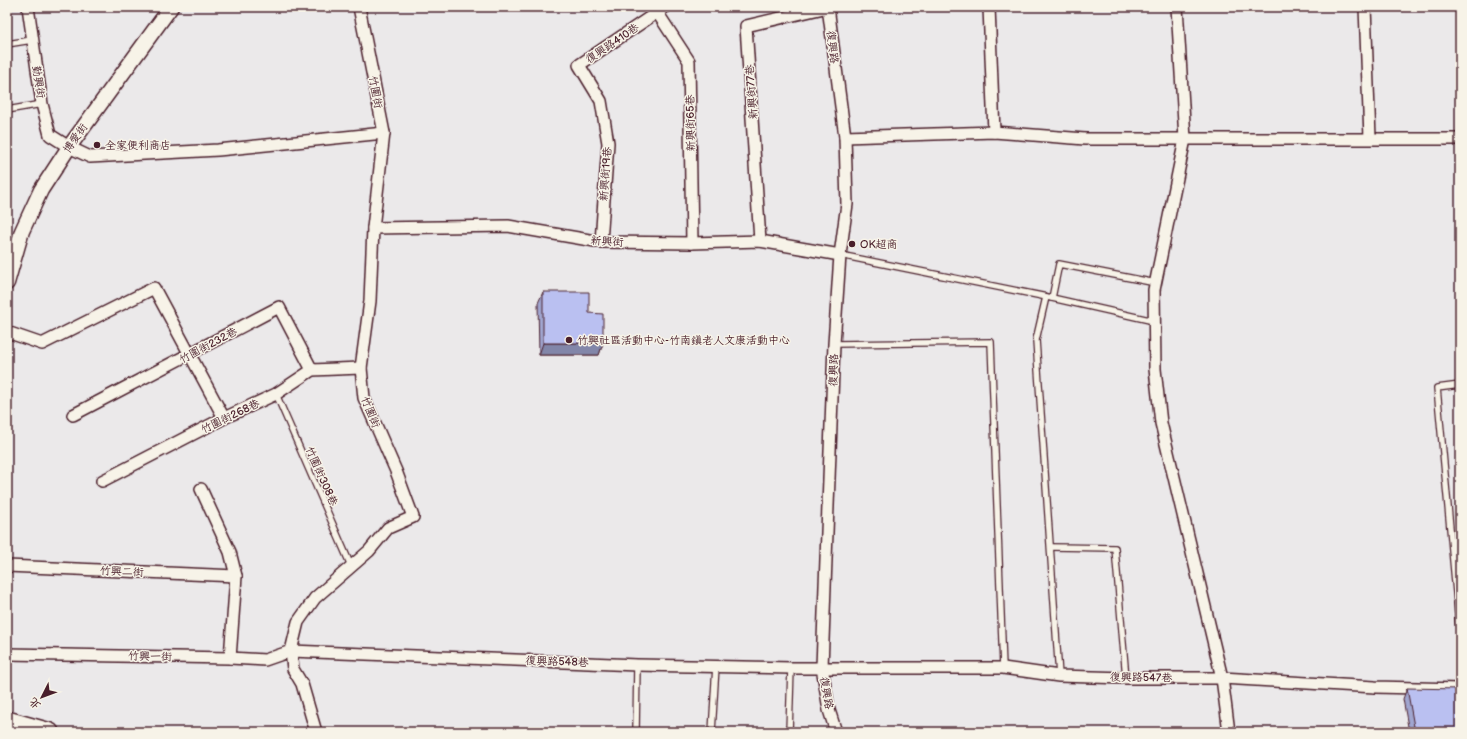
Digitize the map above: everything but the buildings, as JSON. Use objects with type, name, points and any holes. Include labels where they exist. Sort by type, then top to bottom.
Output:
[{"type":"main road","points":[[7,720],[50,732]]},
{"type":"street","name":"勤興街","points":[[28,7],[42,104],[50,135],[68,147],[90,157],[218,150],[384,133]]},
{"type":"street","name":"博愛街","points":[[7,283],[22,231],[41,190],[68,147],[171,7]]},
{"type":"street","name":"竹圍街","points":[[316,732],[302,684],[293,669],[291,651],[298,622],[315,598],[369,551],[388,528],[413,517],[396,471],[364,398],[361,368],[370,300],[373,228],[384,133],[359,7]]},
{"type":"street","name":"復興路","points":[[828,7],[845,137],[847,204],[840,255],[834,344],[822,667],[829,710],[836,732]]},
{"type":"street","name":"新興街77巷","points":[[760,241],[746,26],[828,7]]},
{"type":"street","points":[[989,7],[994,132]]},
{"type":"street","points":[[1177,7],[1185,139],[1154,290],[1155,369],[1161,423],[1222,678],[1229,732]]},
{"type":"street","points":[[1365,7],[1370,138]]},
{"type":"street","name":"復興路410巷","points":[[579,65],[661,10]]},
{"type":"street","name":"新興街65巷","points":[[661,10],[689,61],[692,243]]},
{"type":"street","name":"新興街19巷","points":[[579,65],[601,101],[608,143],[601,242]]},
{"type":"street","points":[[845,137],[994,132],[1085,139],[1460,139]]},
{"type":"street","name":"新興街","points":[[373,228],[508,226],[601,242],[692,243],[760,241],[840,255]]},
{"type":"street","points":[[7,332],[42,344],[154,288],[224,418]]},
{"type":"street","name":"竹圍街232巷","points":[[73,415],[279,307],[312,370]]},
{"type":"street","points":[[312,370],[361,368]]},
{"type":"street","name":"竹圍街268巷","points":[[102,481],[224,418],[276,394],[312,370]]},
{"type":"street","points":[[201,489],[230,552],[236,576],[230,658]]},
{"type":"street","name":"竹興二街","points":[[7,566],[236,576]]},
{"type":"street","name":"復興路548巷","points":[[291,651],[637,664],[792,668],[822,667]]},
{"type":"street","name":"竹興一街","points":[[7,654],[265,660],[291,651]]},
{"type":"street","name":"復興路547巷","points":[[822,667],[1003,668],[1059,676],[1222,678],[1375,687],[1460,689]]},
{"type":"lane","points":[[7,44],[32,40]]},
{"type":"lane","points":[[7,110],[42,104]]},
{"type":"lane","points":[[840,255],[1049,297],[1154,321]]},
{"type":"lane","points":[[1059,676],[1036,340],[1060,264],[1156,283]]},
{"type":"lane","points":[[834,344],[991,342],[1003,668]]},
{"type":"lane","points":[[1460,385],[1437,388],[1460,636]]},
{"type":"lane","name":"竹圍街308巷","points":[[276,394],[351,566]]},
{"type":"lane","points":[[1051,547],[1115,548],[1126,678]]},
{"type":"lane","points":[[636,732],[637,664]]},
{"type":"lane","points":[[712,732],[716,666]]},
{"type":"lane","points":[[790,732],[792,668]]},
{"type":"place","name":"全家便利商店","points":[[97,145]]},
{"type":"place","name":"OK超商","points":[[852,244]]},
{"type":"place","name":"竹興社區活動中心-竹南鎮老人文康活動中心","points":[[569,340]]}]
